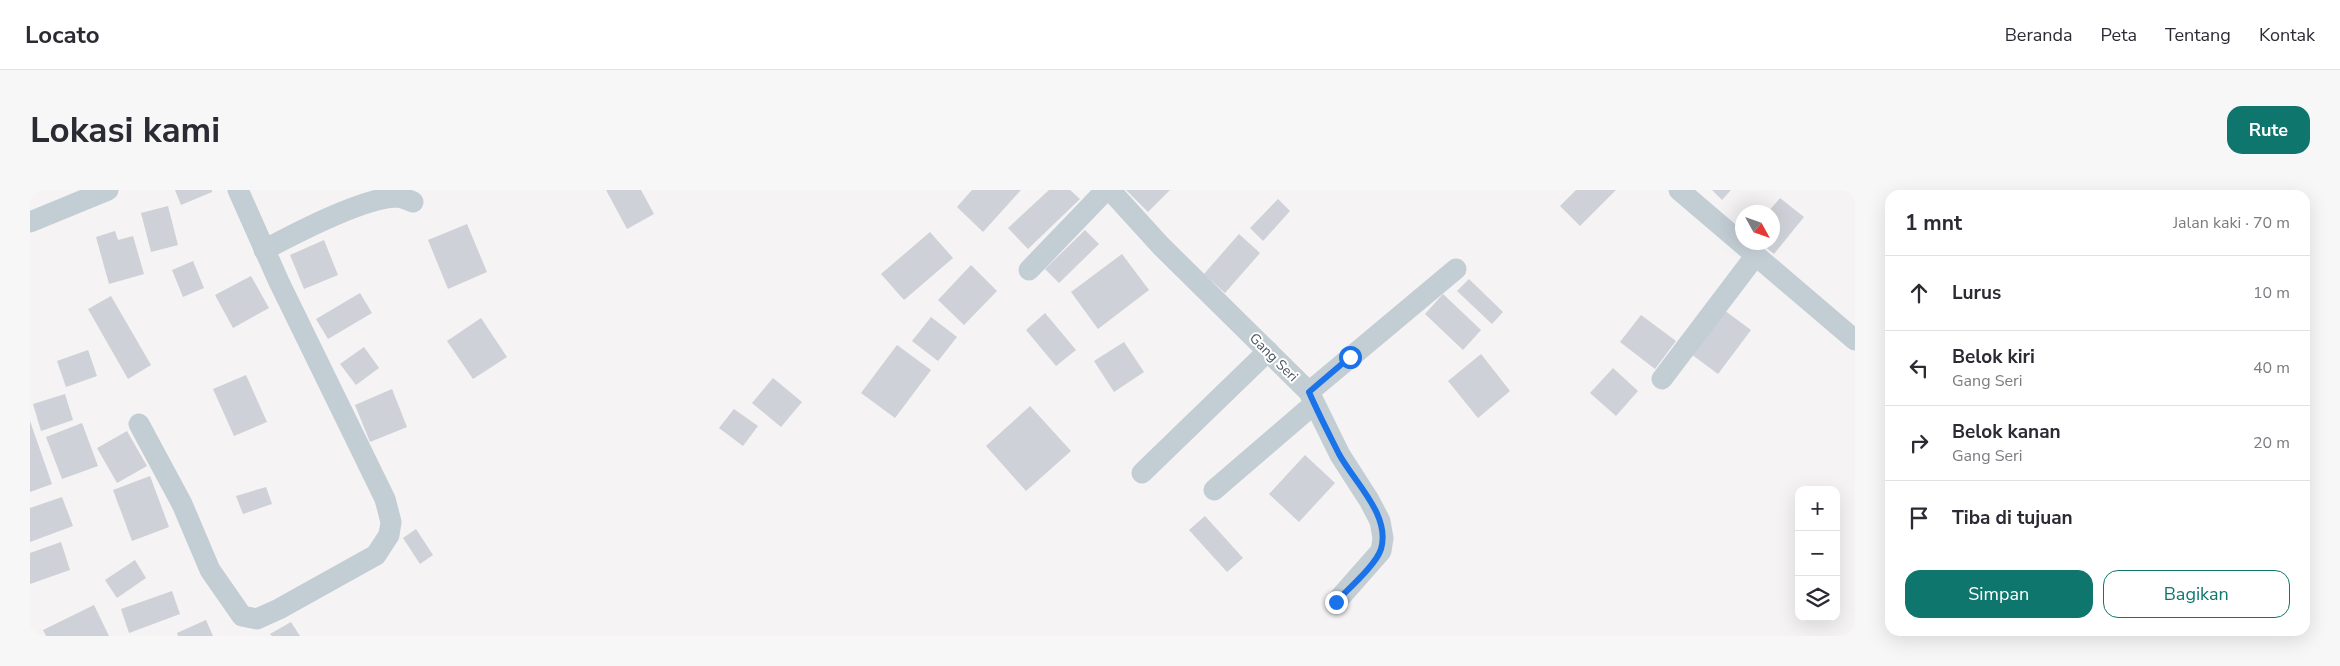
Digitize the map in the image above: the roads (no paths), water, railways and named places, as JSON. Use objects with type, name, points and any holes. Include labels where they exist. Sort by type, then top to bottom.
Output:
[{"type":"street","points":[[30,222],[108,190]]},
{"type":"street","points":[[139,424],[182,504],[210,570],[242,616],[256,619],[279,609],[369,560],[385,544],[391,522],[385,499],[264,250],[238,190]]},
{"type":"street","points":[[1028,270],[1106,190]]},
{"type":"street","name":"Gang Seri","points":[[1110,190],[1161,246],[1268,351],[1312,398],[1340,455],[1380,521],[1383,538],[1381,551],[1336,602]]},
{"type":"street","points":[[1679,190],[1855,340]]},
{"type":"street","points":[[264,250],[307,227],[387,198],[400,197],[414,202]]},
{"type":"street","points":[[1662,379],[1756,255]]},
{"type":"street","points":[[1214,490],[1312,398],[1456,269]]},
{"type":"street","points":[[1142,473],[1268,351]]}]
